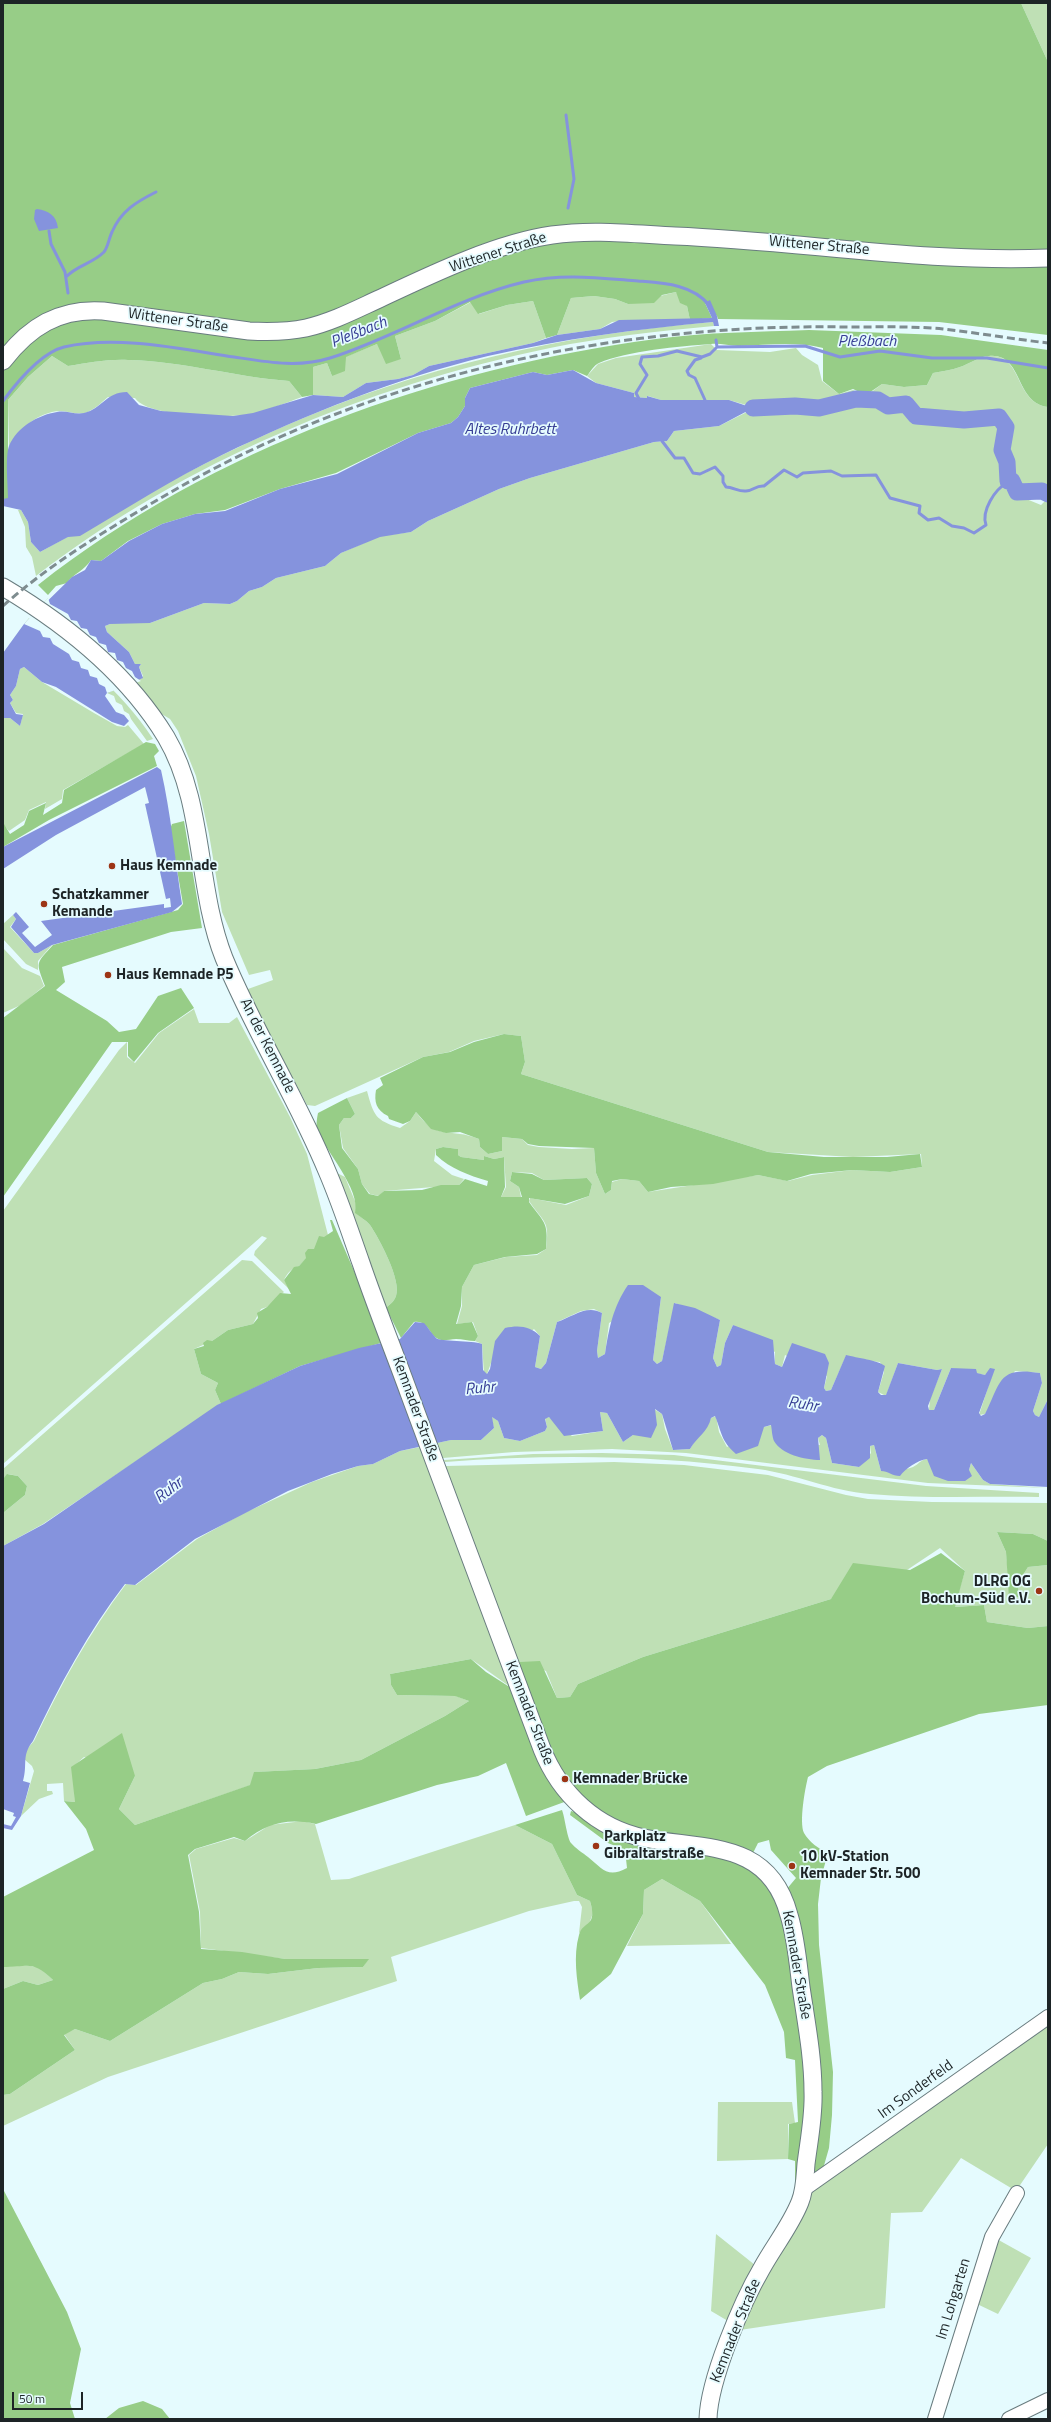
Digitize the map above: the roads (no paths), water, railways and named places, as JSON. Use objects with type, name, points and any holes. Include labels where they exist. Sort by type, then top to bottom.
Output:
[{"type":"main road","name":"Wittener Straße","points":[[3,360],[16,343],[39,325],[53,317],[80,310],[103,310],[249,331],[272,332],[306,328],[336,318],[430,275],[523,242],[552,235],[605,233],[724,238],[903,253],[984,258],[1048,258]]},
{"type":"main road","name":"An der Kemnade","points":[[3,587],[66,629],[129,686],[150,713],[174,753],[188,790],[209,911],[222,952],[248,1010],[315,1143],[379,1311]]},
{"type":"main road","name":"Kemnader Straße","points":[[379,1311],[530,1718],[556,1778],[576,1802],[596,1818],[614,1828],[643,1838],[713,1846],[736,1853],[757,1866],[780,1891],[790,1917],[813,2078],[813,2108],[804,2189],[797,2209],[748,2295],[712,2391],[708,2419]]},
{"type":"street","name":"Im Sonderfeld","points":[[804,2189],[1048,2017]]},
{"type":"street","name":"Im Lohgarten","points":[[935,2419],[992,2237],[1017,2194]]},
{"type":"street","points":[[1009,2419],[1048,2400]]},
{"type":"water","points":[[37,209],[51,214],[56,220],[58,228],[39,231],[34,219],[35,210]]},
{"type":"water","points":[[710,300],[717,316],[719,326],[714,326],[713,322],[656,328],[600,335],[516,350],[488,356],[420,375],[353,398],[287,425],[222,455],[168,484],[80,536],[68,537],[40,552],[31,542],[28,522],[21,510],[3,506],[3,499],[8,498],[8,451],[9,446],[17,433],[29,423],[43,416],[60,412],[84,413],[120,393],[127,392],[139,405],[161,411],[233,416],[253,413],[313,395],[343,397],[366,383],[398,379],[413,375],[429,366],[533,343],[557,335],[600,329],[619,320],[712,318],[705,303]]},
{"type":"water","name":"Altes Ruhrbett","points":[[573,370],[596,383],[634,393],[634,397],[647,398],[647,396],[661,400],[729,400],[753,408],[719,426],[674,431],[667,441],[654,442],[530,478],[499,489],[428,521],[411,532],[380,537],[341,553],[325,566],[276,578],[262,587],[249,591],[237,601],[230,604],[204,603],[150,623],[110,624],[105,626],[107,632],[129,652],[135,664],[141,664],[139,667],[143,678],[107,693],[105,696],[116,712],[124,715],[129,721],[124,726],[112,722],[56,687],[42,682],[24,667],[20,669],[16,686],[10,695],[13,700],[10,703],[16,714],[23,715],[20,726],[10,718],[3,718],[3,653],[24,624],[72,577],[85,570],[91,560],[101,561],[129,541],[162,524],[195,514],[225,511],[280,489],[337,474],[418,433],[451,423],[458,417],[465,406],[465,398],[470,388],[533,372],[547,375]]},
{"type":"water","points":[[157,767],[161,770],[182,904],[172,912],[52,945],[38,953],[34,953],[11,927],[16,919],[13,915],[16,912],[29,927],[22,933],[35,947],[52,935],[41,921],[164,904],[164,908],[171,907],[170,898],[166,899],[145,804],[149,803],[145,787],[56,835],[3,869],[3,847]]},
{"type":"water","name":"Ruhr","points":[[628,1285],[643,1285],[661,1297],[653,1360],[657,1364],[662,1361],[674,1303],[695,1308],[720,1320],[713,1358],[717,1367],[721,1365],[725,1343],[733,1325],[773,1340],[775,1364],[782,1367],[792,1343],[825,1354],[829,1363],[824,1388],[826,1391],[831,1390],[846,1355],[872,1361],[885,1366],[878,1392],[881,1395],[886,1395],[898,1363],[937,1370],[942,1369],[928,1406],[929,1410],[934,1410],[951,1368],[976,1369],[977,1373],[985,1375],[990,1368],[995,1369],[979,1413],[981,1416],[985,1414],[998,1385],[1008,1374],[1026,1371],[1040,1373],[1042,1383],[1033,1411],[1035,1415],[1039,1417],[1048,1399],[1048,1487],[990,1484],[983,1480],[971,1463],[969,1470],[972,1476],[965,1481],[948,1481],[934,1476],[927,1459],[912,1465],[900,1476],[895,1475],[881,1471],[874,1445],[870,1446],[870,1458],[859,1467],[832,1463],[826,1438],[822,1435],[818,1438],[820,1460],[807,1459],[788,1453],[777,1446],[773,1439],[771,1425],[764,1427],[758,1446],[736,1454],[727,1445],[715,1416],[711,1418],[705,1431],[690,1449],[673,1450],[662,1414],[655,1409],[657,1425],[651,1438],[633,1435],[623,1442],[607,1413],[600,1412],[603,1431],[564,1436],[549,1417],[545,1419],[547,1427],[545,1431],[520,1441],[504,1438],[498,1421],[492,1417],[494,1428],[481,1440],[451,1440],[400,1451],[373,1464],[358,1466],[332,1474],[288,1491],[195,1539],[135,1585],[125,1584],[111,1602],[86,1640],[29,1746],[26,1756],[23,1781],[30,1783],[21,1816],[12,1830],[3,1828],[3,1824],[11,1826],[16,1817],[13,1816],[14,1813],[3,1809],[3,1546],[44,1524],[217,1405],[300,1366],[359,1348],[400,1339],[415,1322],[424,1323],[434,1336],[439,1339],[482,1344],[483,1370],[487,1374],[490,1369],[495,1341],[505,1328],[524,1327],[532,1330],[540,1336],[535,1367],[541,1369],[546,1363],[557,1322],[580,1312],[591,1310],[602,1313],[597,1351],[598,1358],[605,1354],[612,1318]]},
{"type":"waterway","points":[[566,115],[574,179],[568,208]]},
{"type":"waterway","points":[[66,277],[104,252],[107,248],[111,234],[120,218],[130,208],[156,192]]},
{"type":"waterway","points":[[49,231],[51,244],[65,272],[68,293]]},
{"type":"waterway","name":"Pleßbach","points":[[3,401],[30,369],[46,355],[64,347],[105,342],[149,344],[270,362],[306,363],[330,358],[379,340],[474,298],[499,289],[538,279],[581,277],[667,284],[686,289],[702,298],[709,305]]},
{"type":"waterway","name":"Pleßbach","points":[[716,340],[717,347],[805,346],[840,357],[880,351],[932,358],[987,358],[1048,368]]},
{"type":"waterway","points":[[639,399],[636,393],[647,375],[640,364],[642,357],[658,356],[677,351],[702,357],[710,354],[717,347]]},
{"type":"waterway","points":[[701,358],[695,360],[687,371],[689,375],[695,378],[705,400]]},
{"type":"waterway","name":"Altes Ruhrbett","points":[[753,408],[795,406],[819,408],[856,399],[878,400],[888,406],[906,404],[916,416],[964,420],[999,417],[1006,427],[1002,450],[1007,462],[1008,481],[1012,481],[1017,492],[1042,491],[1048,494]]},
{"type":"waterway","points":[[662,441],[675,458],[684,458],[693,473],[700,474],[715,467],[723,476],[723,482],[726,487],[741,491],[748,491],[759,486],[764,486],[784,470],[797,477],[803,473],[831,471],[842,476],[876,475],[890,498],[920,506],[919,513],[928,520],[939,518],[952,526],[964,528],[974,533],[986,525],[985,513],[987,507],[998,490],[1007,483],[1013,486]]},
{"type":"railway","points":[[3,606],[40,576],[98,536],[159,499],[238,456],[320,420],[405,390],[492,366],[580,347],[669,335],[758,328],[920,327],[1048,343]]},
{"type":"place","name":"Haus Kemnade","points":[[112,866]]},
{"type":"place","name":"Schatzkammer Kemande","points":[[44,904]]},
{"type":"place","name":"Haus Kemnade P5","points":[[108,975]]},
{"type":"place","name":"DLRG OG Bochum-Süd e.V.","points":[[1039,1591]]},
{"type":"place","name":"Kemnader Brücke","points":[[565,1779]]},
{"type":"place","name":"Parkplatz Gibraltarstraße","points":[[596,1846]]},
{"type":"place","name":"10 kV-Station Kemnader Str. 500","points":[[792,1866]]}]
